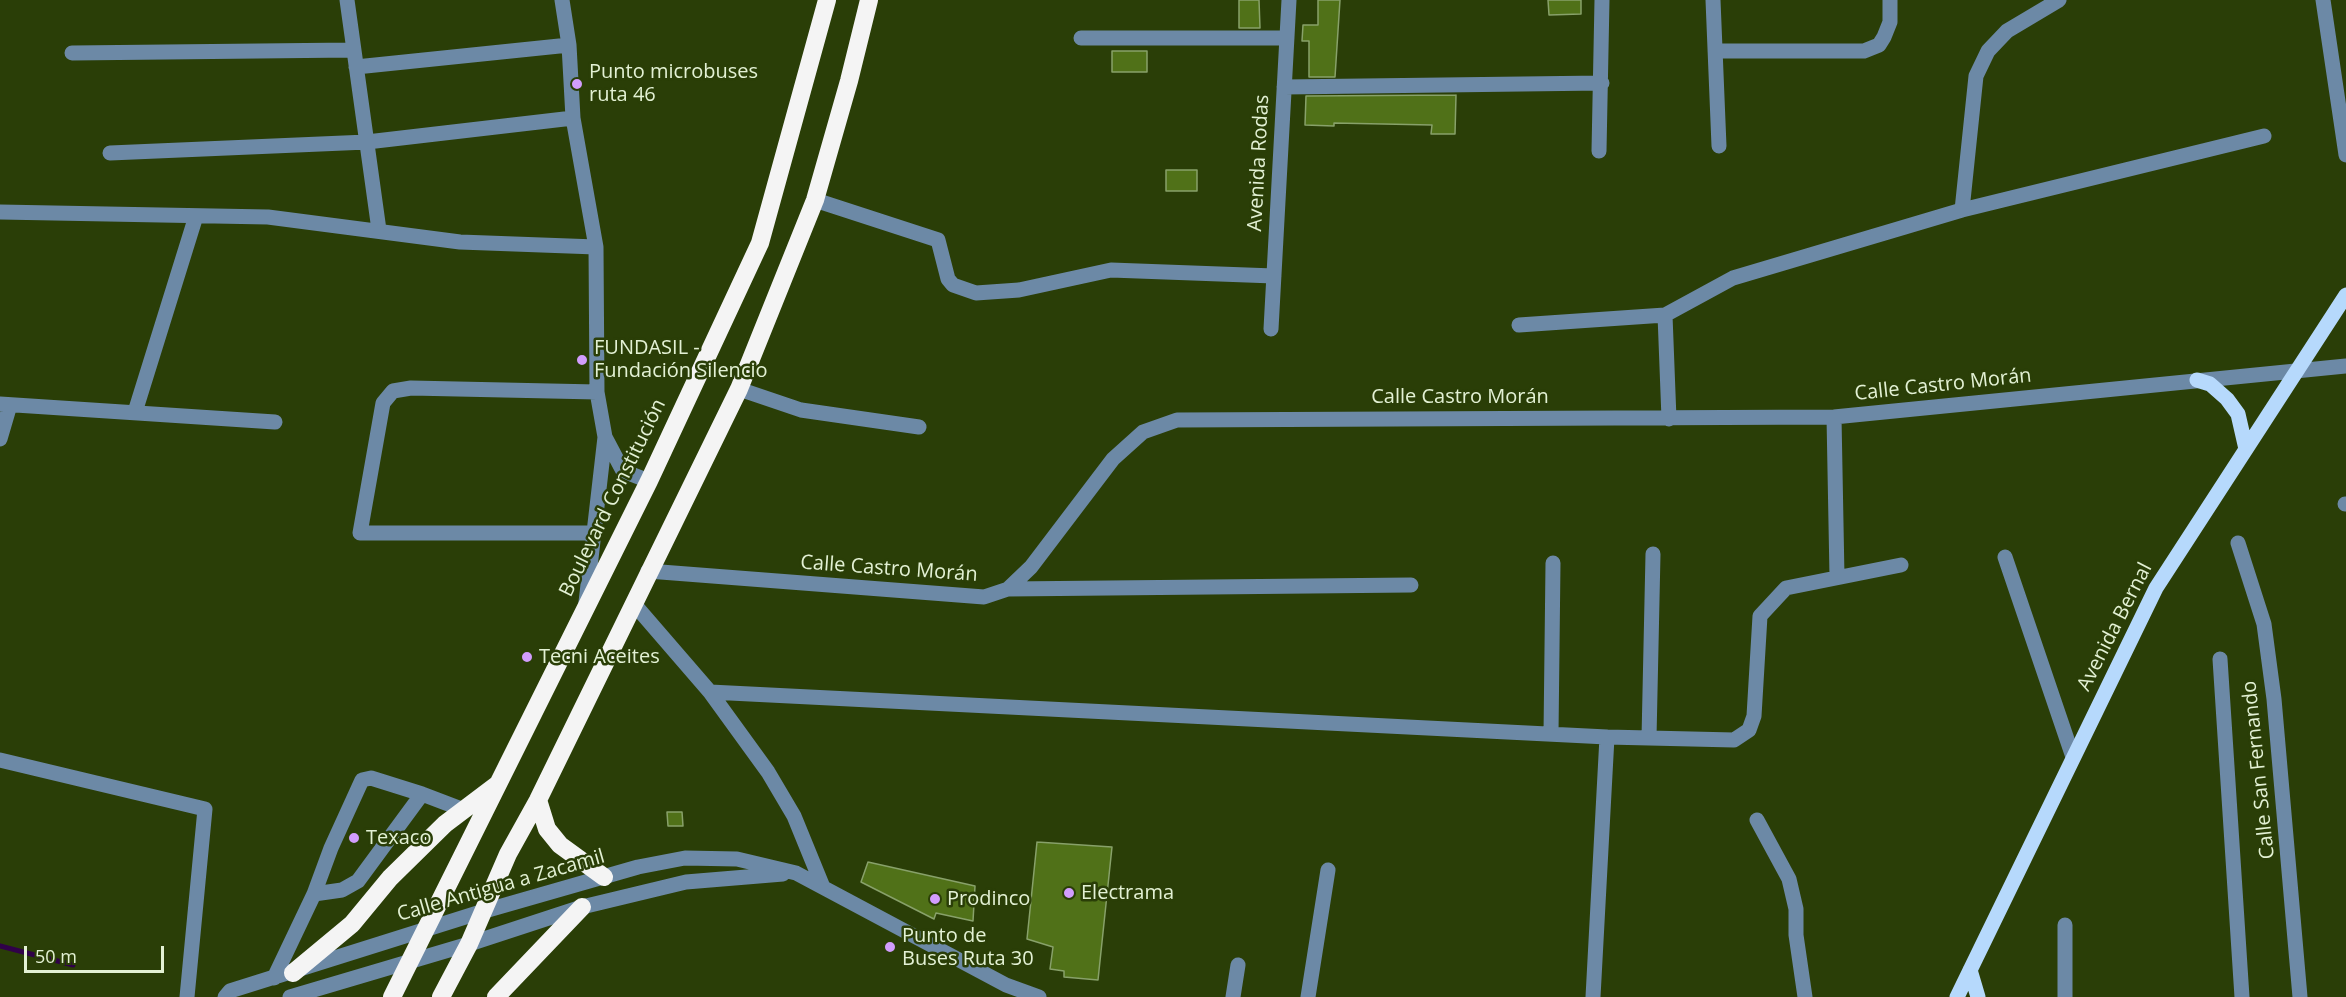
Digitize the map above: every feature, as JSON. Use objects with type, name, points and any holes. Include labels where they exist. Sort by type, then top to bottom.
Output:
[{"type":"highway","name":"Boulevard Constitución","points":[[392,997],[424,929],[502,781],[586,605],[649,481],[759,243],[827,0]]},
{"type":"highway","points":[[441,997],[469,944],[508,854],[538,800],[739,389],[815,200],[849,81],[869,0]]},
{"type":"highway","points":[[293,973],[352,924],[390,878],[445,824],[502,781]]},
{"type":"highway","points":[[538,800],[547,829],[560,845],[604,877]]},
{"type":"highway","points":[[496,997],[582,907]]},
{"type":"main road","name":"Avenida Bernal","points":[[1957,997],[2156,588],[2346,295]]},
{"type":"main road","points":[[2197,380],[2210,384],[2227,399],[2238,414],[2246,449]]},
{"type":"main road","points":[[1970,970],[1978,997]]},
{"type":"street","points":[[347,0],[352,50],[379,230]]},
{"type":"street","points":[[562,0],[569,45],[573,118],[596,247],[597,392],[605,437],[586,605]]},
{"type":"street","name":"Avenida Rodas","points":[[1271,329],[1289,0]]},
{"type":"street","points":[[1599,151],[1602,0]]},
{"type":"street","points":[[1713,0],[1719,146]]},
{"type":"street","points":[[1715,51],[1864,51],[1879,45],[1884,37],[1890,22],[1890,0]]},
{"type":"street","points":[[1962,210],[1976,76],[1988,51],[2007,31],[2059,0]]},
{"type":"street","points":[[2324,0],[2346,155]]},
{"type":"street","points":[[1081,38],[1287,38]]},
{"type":"street","points":[[356,67],[569,45]]},
{"type":"street","points":[[72,53],[352,50]]},
{"type":"street","points":[[1284,87],[1602,83]]},
{"type":"street","points":[[110,153],[367,142],[573,118]]},
{"type":"street","points":[[1519,325],[1665,315],[1733,278],[1962,210],[2264,136]]},
{"type":"street","points":[[815,200],[938,240],[948,279],[953,285],[976,293],[1019,290],[1111,270],[1274,276]]},
{"type":"street","points":[[0,212],[268,217],[460,242],[596,247]]},
{"type":"street","points":[[135,412],[196,216]]},
{"type":"street","points":[[1665,315],[1669,419]]},
{"type":"street","name":"Calle Castro Morán","points":[[648,572],[945,597],[984,597],[1008,589],[1031,567],[1113,459],[1143,432],[1177,420],[1427,417],[1669,419],[1834,417],[2346,366]]},
{"type":"street","points":[[595,533],[360,533],[382,403],[393,391],[411,388],[597,392]]},
{"type":"street","points":[[739,389],[801,410],[919,426]]},
{"type":"street","points":[[0,439],[5,405],[275,423]]},
{"type":"street","points":[[1834,417],[1837,577]]},
{"type":"street","points":[[605,437],[623,471],[649,481]]},
{"type":"street","name":"Calle San Fernando","points":[[2238,543],[2248,567],[2264,624],[2274,699],[2300,997]]},
{"type":"street","points":[[1649,738],[1653,554]]},
{"type":"street","points":[[2005,557],[2073,757]]},
{"type":"street","points":[[1551,734],[1553,563]]},
{"type":"street","points":[[710,692],[1607,737],[1734,740],[1749,730],[1754,716],[1760,616],[1786,588],[1901,565]]},
{"type":"street","points":[[1008,589],[1412,585]]},
{"type":"street","points":[[634,604],[710,692],[768,772],[794,816],[823,887]]},
{"type":"street","points":[[2220,659],[2242,997]]},
{"type":"street","points":[[1593,997],[1607,737]]},
{"type":"street","points":[[0,760],[204,809],[187,997]]},
{"type":"street","points":[[274,978],[314,894],[335,837],[362,780],[371,778],[464,810]]},
{"type":"street","points":[[314,894],[342,890],[358,881],[422,794]]},
{"type":"street","points":[[1757,820],[1789,879],[1796,909],[1796,935],[1805,997]]},
{"type":"street","name":"Calle Antigua a Zacamil","points":[[225,997],[230,991],[293,973],[424,929],[604,877],[685,858],[736,859],[796,873],[1002,991],[1039,997]]},
{"type":"street","points":[[1308,997],[1328,870]]},
{"type":"street","points":[[290,997],[469,944],[582,907],[686,882],[796,873]]},
{"type":"street","points":[[2065,925],[2065,997]]},
{"type":"street","points":[[1233,997],[1238,965]]},
{"type":"building","points":[[1239,0],[1259,0],[1260,28],[1239,28]]},
{"type":"building","points":[[1318,0],[1340,0],[1335,77],[1309,77],[1309,41],[1302,41],[1303,25],[1318,25]]},
{"type":"building","points":[[1548,0],[1581,0],[1581,14],[1549,15]]},
{"type":"building","points":[[1112,51],[1147,51],[1147,72],[1112,72]]},
{"type":"building","points":[[1456,95],[1455,134],[1431,134],[1432,125],[1334,123],[1334,126],[1305,125],[1306,96]]},
{"type":"building","points":[[1166,170],[1197,170],[1197,191],[1166,191]]},
{"type":"building","points":[[667,812],[682,812],[683,826],[668,826]]},
{"type":"building","name":"Electrama","points":[[1037,842],[1112,847],[1098,980],[1064,977],[1064,971],[1050,969],[1053,947],[1027,939]]},
{"type":"building","name":"Prodinco","points":[[868,862],[975,886],[973,921],[936,913],[934,919],[861,882]]},
{"type":"waterway","points":[[0,946],[73,965]]},
{"type":"place","name":"Punto microbuses ruta 46","points":[[577,84]]},
{"type":"place","name":"FUNDASIL - Fundación Silencio","points":[[582,360]]},
{"type":"place","name":"Tecni Aceites","points":[[527,657]]},
{"type":"place","name":"Texaco","points":[[354,838]]},
{"type":"place","name":"Electrama","points":[[1069,893]]},
{"type":"place","name":"Prodinco","points":[[935,899]]},
{"type":"place","name":"Punto de Buses Ruta 30","points":[[890,947]]}]
